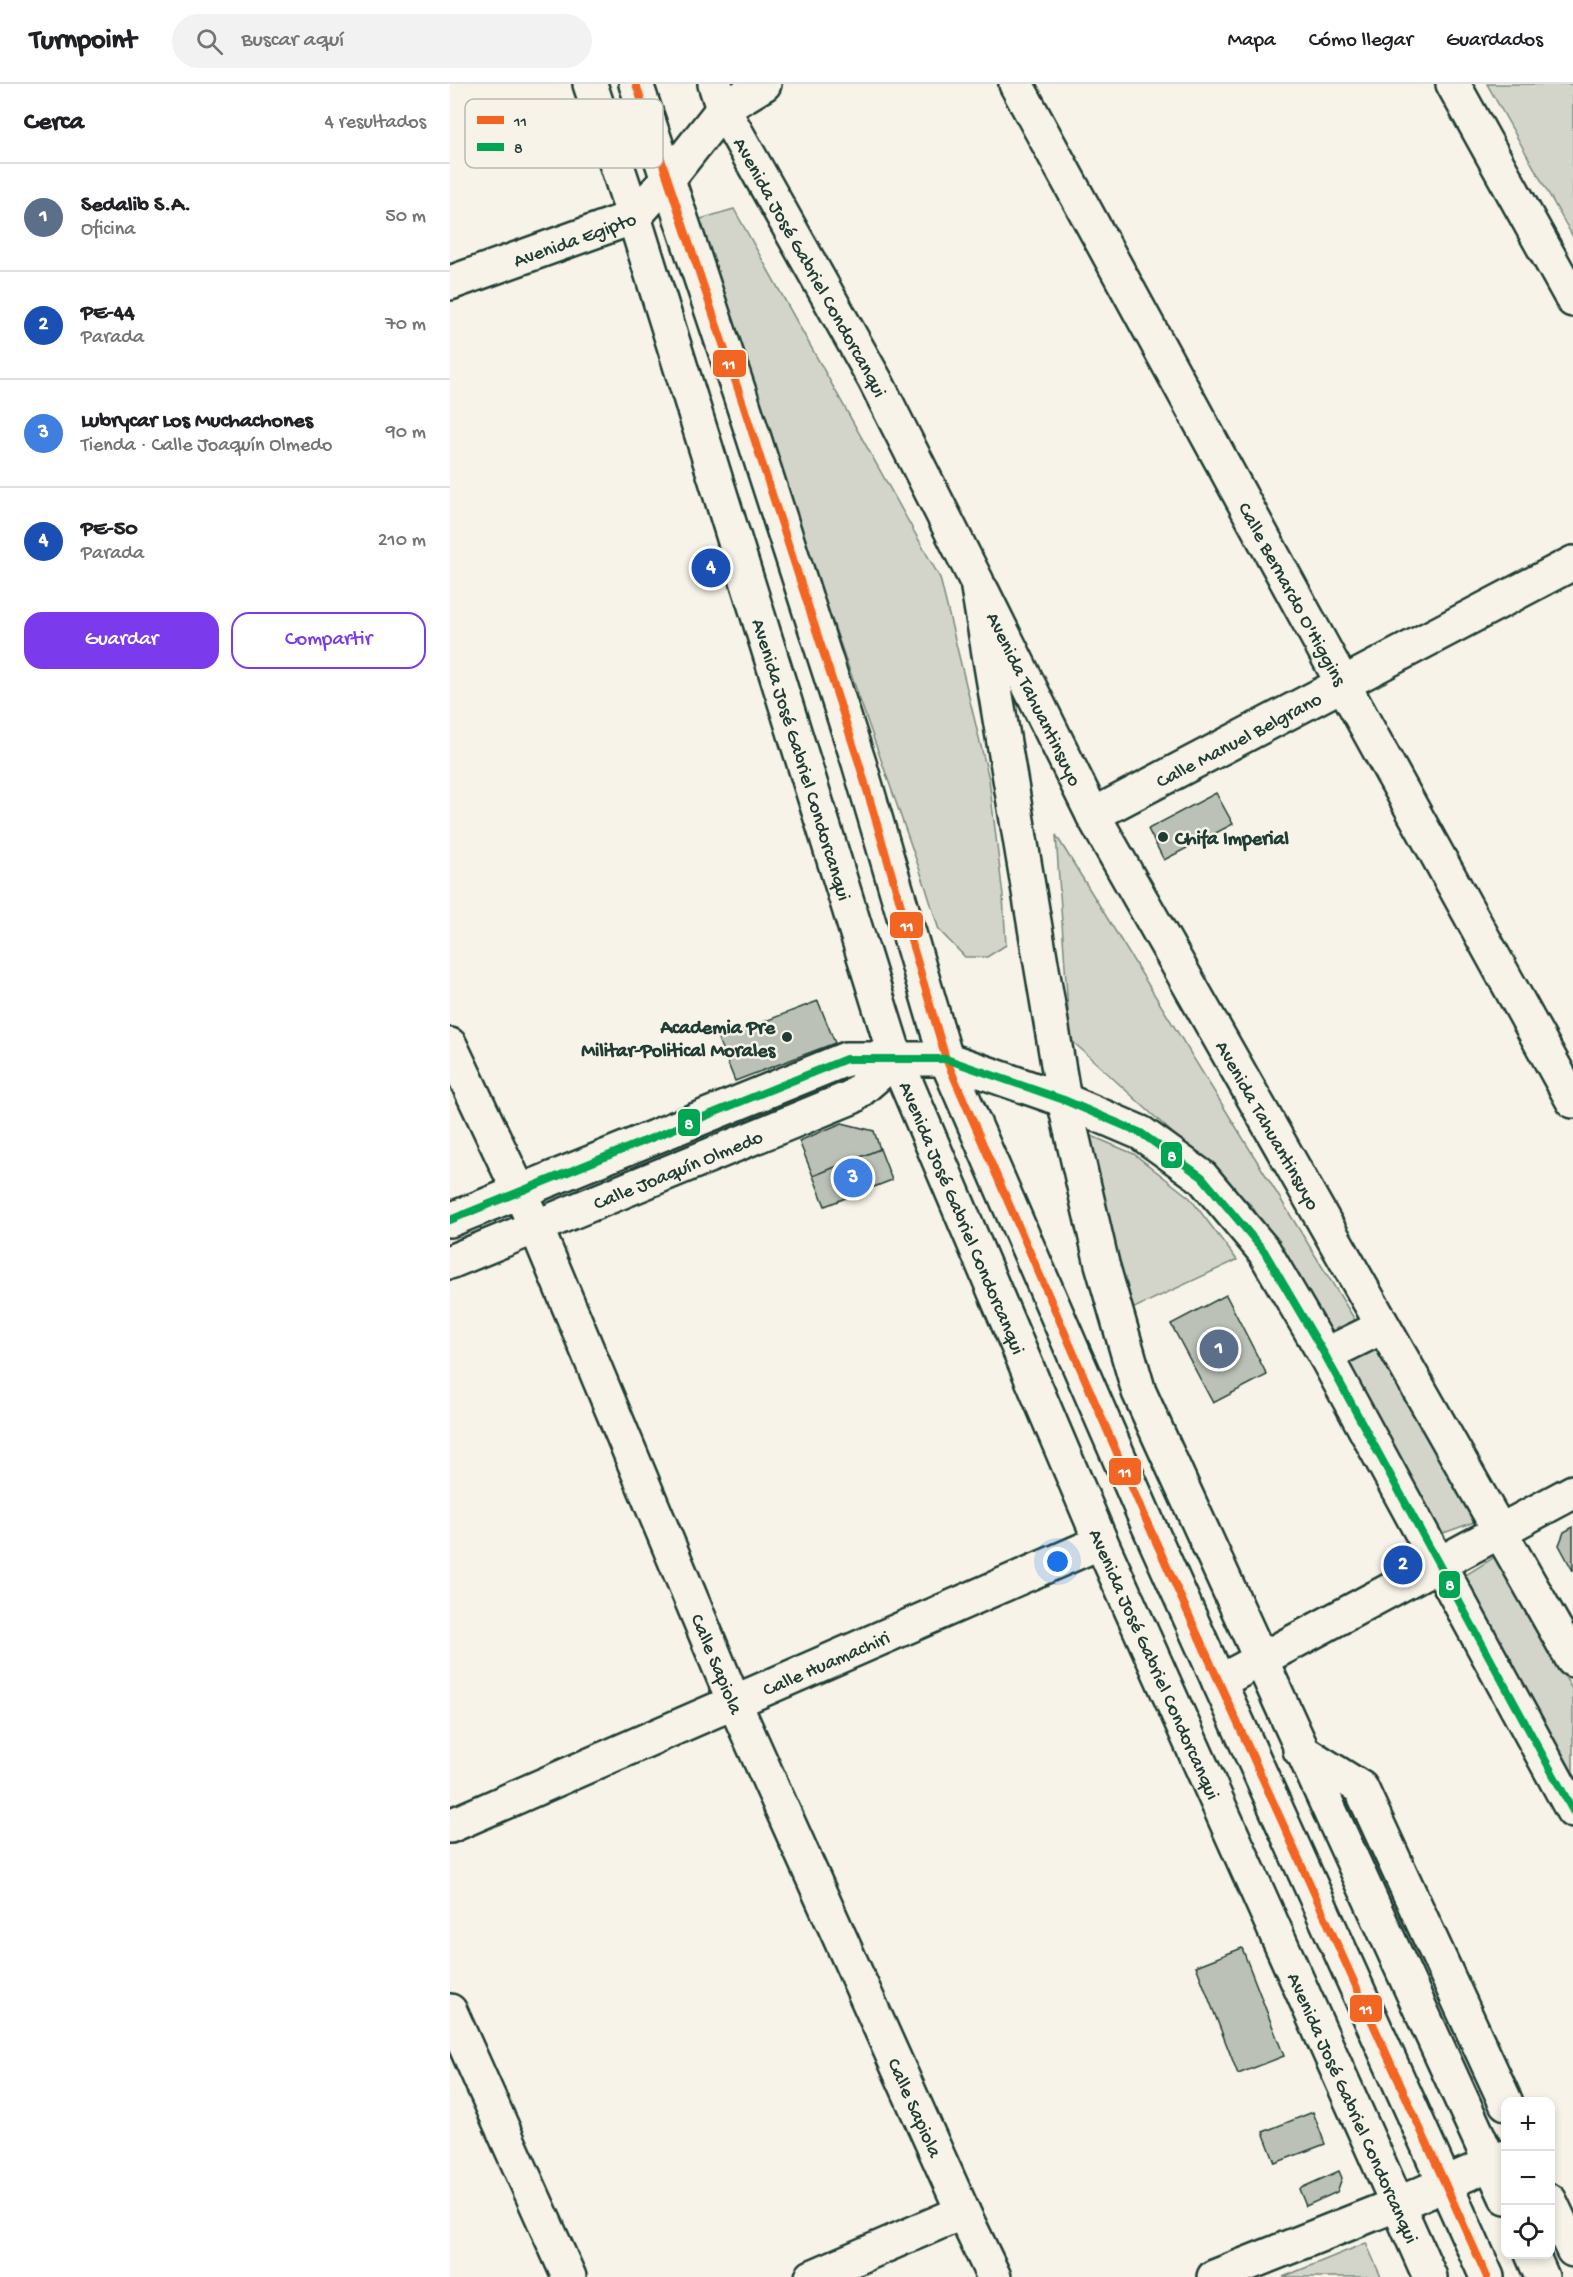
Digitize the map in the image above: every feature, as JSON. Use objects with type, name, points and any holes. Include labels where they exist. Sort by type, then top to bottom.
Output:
[{"type":"main road","name":"Avenida José Gabriel Condorcanqui","points":[[590,84],[595,99]]},
{"type":"main road","points":[[636,84],[641,99]]},
{"type":"main road","points":[[719,96],[764,84]]},
{"type":"main road","name":"Calle Bernardo O'Higgins","points":[[1016,84],[1573,1101]]},
{"type":"main road","points":[[1453,84],[1573,300]]},
{"type":"main road","name":"Avenida José Gabriel Condorcanqui","points":[[719,96],[875,380],[977,582],[1064,1100],[1102,1264],[1139,1392],[1300,1750],[1498,2160]]},
{"type":"main road","name":"Avenida Egipto","points":[[450,283],[634,217],[668,179],[719,96]]},
{"type":"main road","points":[[663,164],[859,763],[946,1059],[1138,1500],[1487,2277]]},
{"type":"main road","name":"Avenida José Gabriel Condorcanqui","points":[[618,168],[896,1059],[1101,1542],[1430,2277]]},
{"type":"main road","name":"Calle Manuel Belgrano","points":[[1093,815],[1573,563]]},
{"type":"main road","name":"Avenida Tahuantinsuyo","points":[[977,582],[1093,815],[1498,1532],[1573,1660]]},
{"type":"main road","name":"Calle Sapiola","points":[[450,1045],[536,1227],[734,1702],[994,2277]]},
{"type":"main road","name":"Calle Joaquín Olmedo","points":[[450,1220],[846,1059],[946,1059]]},
{"type":"main road","name":"Calle Joaquín Olmedo","points":[[450,1262],[852,1096],[896,1059]]},
{"type":"main road","points":[[946,1059],[1064,1100],[1141,1133],[1202,1177],[1264,1251],[1325,1355],[1573,1811]]},
{"type":"main road","points":[[1325,1355],[1382,1327]]},
{"type":"main road","points":[[1219,1682],[1573,1492]]},
{"type":"main road","name":"Calle Huamachiri","points":[[450,1826],[1101,1542]]},
{"type":"main road","points":[[1300,1750],[1361,1788],[1503,2097]]},
{"type":"main road","points":[[450,2012],[569,2277]]},
{"type":"main road","points":[[1214,2277],[1398,2204],[1498,2160]]},
{"type":"main road","points":[[1553,2205],[1573,2250]]},
{"type":"main road","points":[[812,2277],[963,2212]]},
{"type":"main road","points":[[1534,2259],[1542,2277]]},
{"type":"shaded area","points":[[1487,84],[1573,84],[1573,237]]},
{"type":"shaded area","points":[[734,209],[940,578],[989,779],[1003,896],[1006,945],[987,957],[965,957],[939,930],[694,221]]},
{"type":"shaded area","points":[[1056,835],[1355,1320],[1328,1334],[1252,1206],[1070,1039]]},
{"type":"shaded area","points":[[1087,1134],[1134,1154],[1190,1198],[1237,1260],[1130,1310]]},
{"type":"shaded area","points":[[1377,1347],[1474,1522],[1438,1535],[1345,1359]]},
{"type":"shaded area","points":[[1496,1556],[1573,1691],[1573,1781],[1461,1578]]},
{"type":"shaded area","points":[[1366,2243],[1381,2277],[1283,2277]]},
{"type":"building","points":[[1216,793],[1233,824],[1164,860],[1148,829]]},
{"type":"building","points":[[818,1001],[835,1043],[735,1081],[718,1039]]},
{"type":"building","points":[[842,1123],[874,1131],[880,1149],[813,1176],[799,1141]]},
{"type":"building","points":[[880,1149],[892,1180],[825,1206],[813,1176]]},
{"type":"building","points":[[1226,1295],[1267,1375],[1213,1403],[1171,1324]]},
{"type":"building","points":[[1573,1527],[1573,1571],[1559,1545],[1564,1532]]},
{"type":"building","points":[[1242,1948],[1284,2056],[1238,2074],[1196,1966]]},
{"type":"building","points":[[1313,2112],[1325,2144],[1275,2163],[1263,2132]]},
{"type":"building","points":[[1339,2171],[1342,2178],[1337,2192],[1306,2206],[1299,2189]]},
{"type":"transit line","name":"11","points":[[636,84],[641,99]]},
{"type":"transit line","name":"11","points":[[663,165],[859,763],[946,1059],[1147,1522],[1487,2277]]},
{"type":"transit line","name":"8","points":[[450,1220],[846,1059],[946,1059],[1064,1100],[1141,1133],[1202,1177],[1264,1251],[1325,1355],[1573,1811]]},
{"type":"place","name":"PE-50","points":[[711,568]]},
{"type":"place","name":"Chifa Imperial","points":[[1163,837]]},
{"type":"place","name":"Academia Pre Militar-Political Morales","points":[[787,1037]]},
{"type":"place","name":"Lubrycar Los Muchachones","points":[[853,1178]]},
{"type":"place","name":"Sedalib S.A.","points":[[1219,1349]]},
{"type":"place","name":"PE-44","points":[[1403,1565]]}]
